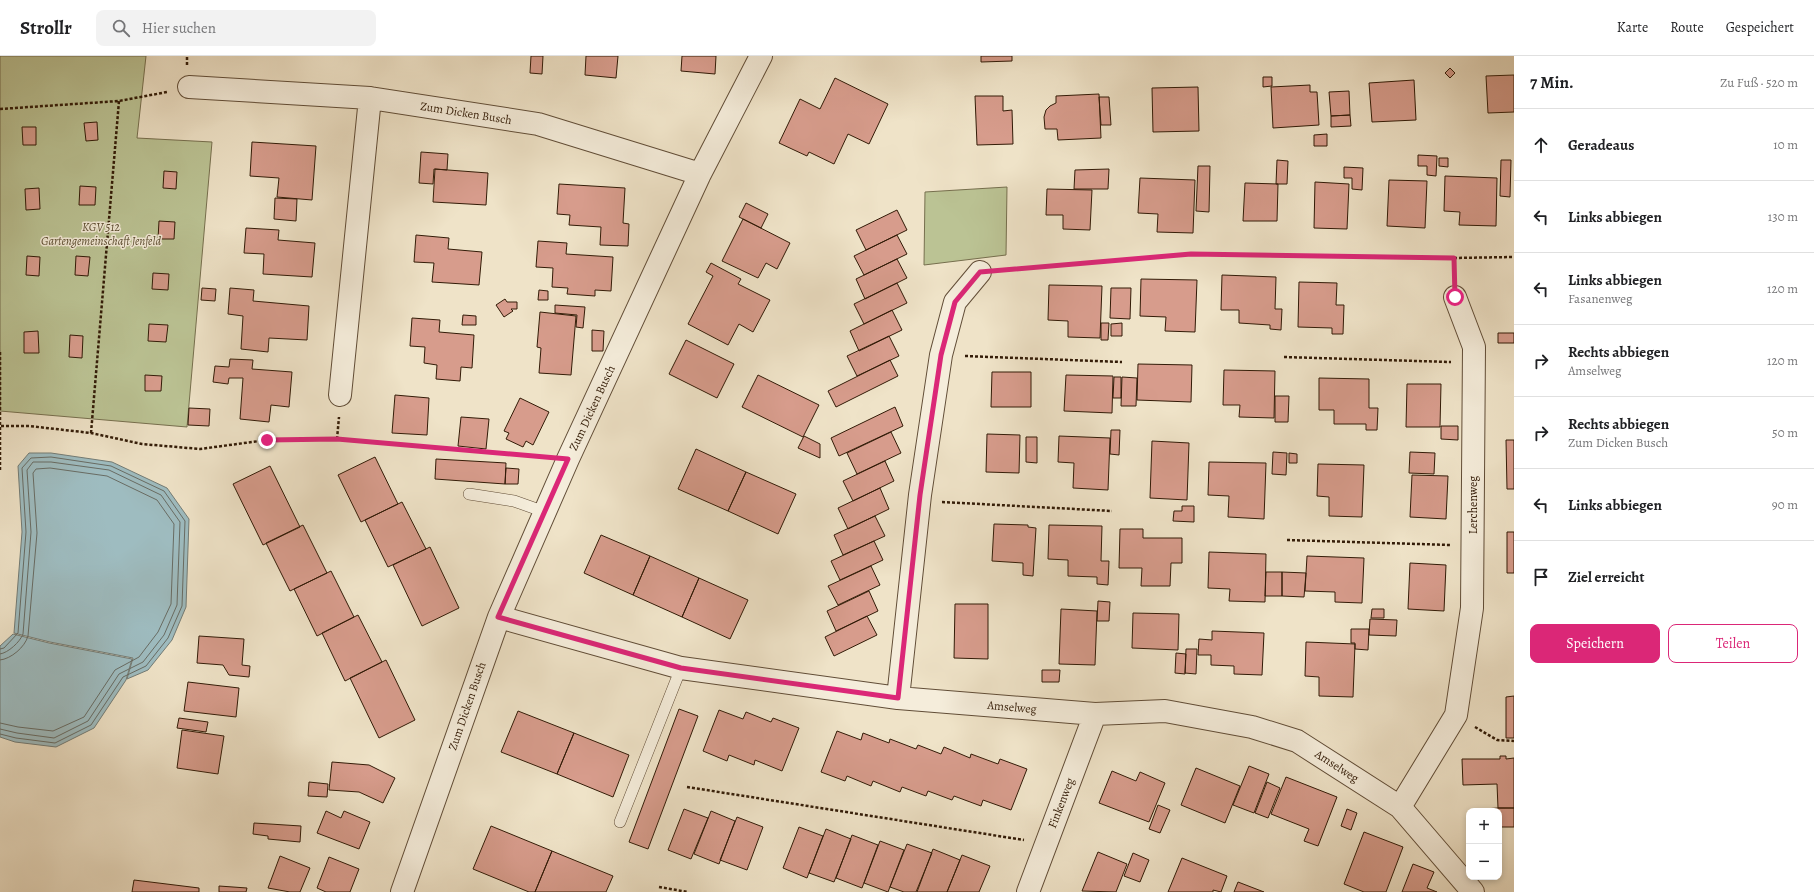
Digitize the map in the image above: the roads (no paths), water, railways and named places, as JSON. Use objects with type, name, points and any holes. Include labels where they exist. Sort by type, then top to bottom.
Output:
[{"type":"street","name":"Zum Dicken Busch","points":[[402,892],[498,617],[568,459],[700,174],[762,56]]},
{"type":"street","name":"Zum Dicken Busch","points":[[189,87],[370,98],[538,124],[700,174]]},
{"type":"street","points":[[340,395],[370,98]]},
{"type":"street","points":[[898,698],[919,501],[941,355],[955,302],[980,272]]},
{"type":"street","name":"Lerchenweg","points":[[1400,807],[1456,715],[1472,608],[1474,545],[1474,347],[1455,297]]},
{"type":"street","name":"Amselweg","points":[[498,617],[681,668],[898,698],[1095,714],[1165,711],[1267,731],[1297,741],[1400,807],[1473,892]]},
{"type":"street","name":"Finkenweg","points":[[1028,892],[1095,714]]},
{"type":"lane","points":[[469,494],[514,501],[545,512]]},
{"type":"lane","points":[[620,822],[681,668]]},
{"type":"water","points":[[29,453],[51,453],[112,462],[167,488],[189,519],[186,607],[172,640],[148,670],[127,679],[133,658],[50,642],[14,633],[22,532],[18,466]]},
{"type":"water","points":[[13,634],[49,643],[132,659],[126,680],[94,728],[56,747],[15,742],[0,737],[0,646]]},
{"type":"park label","name":"KGV 512 Gartengemeinschaft Jenfeld","points":[[101,234]]}]
